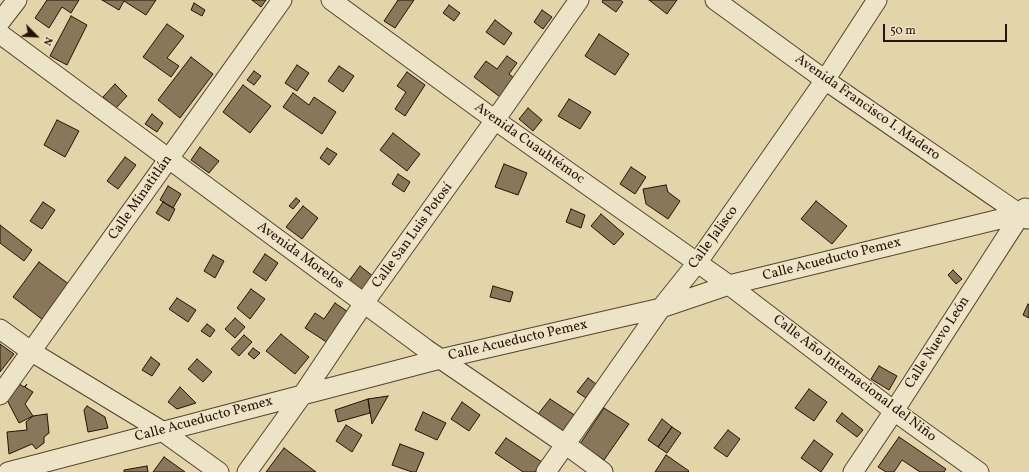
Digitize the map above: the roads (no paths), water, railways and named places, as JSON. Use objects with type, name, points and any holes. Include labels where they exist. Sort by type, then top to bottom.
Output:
[{"type":"street","points":[[0,22],[17,0]]},
{"type":"street","name":"Calle Minatitlán","points":[[0,395],[282,0]]},
{"type":"street","name":"Avenida Cuauhtémoc","points":[[331,0],[729,286]]},
{"type":"street","name":"Calle San Luis Potosí","points":[[247,472],[579,0]]},
{"type":"street","name":"Avenida Francisco I. Madero","points":[[715,0],[825,80],[1027,212]]},
{"type":"street","name":"Calle Jalisco","points":[[546,472],[661,308],[697,263],[825,80],[877,0]]},
{"type":"street","name":"Avenida Morelos","points":[[0,34],[364,304],[440,359],[565,444],[603,472]]},
{"type":"street","name":"Calle Acueducto Pemex","points":[[8,472],[440,359],[661,308],[729,286],[1027,212]]},
{"type":"street","name":"Calle Nuevo León","points":[[853,472],[1027,212]]},
{"type":"street","name":"Calle Año Internacional del Niño","points":[[729,286],[894,411],[979,472]]},
{"type":"street","points":[[0,329],[32,352],[162,431],[219,472]]}]
